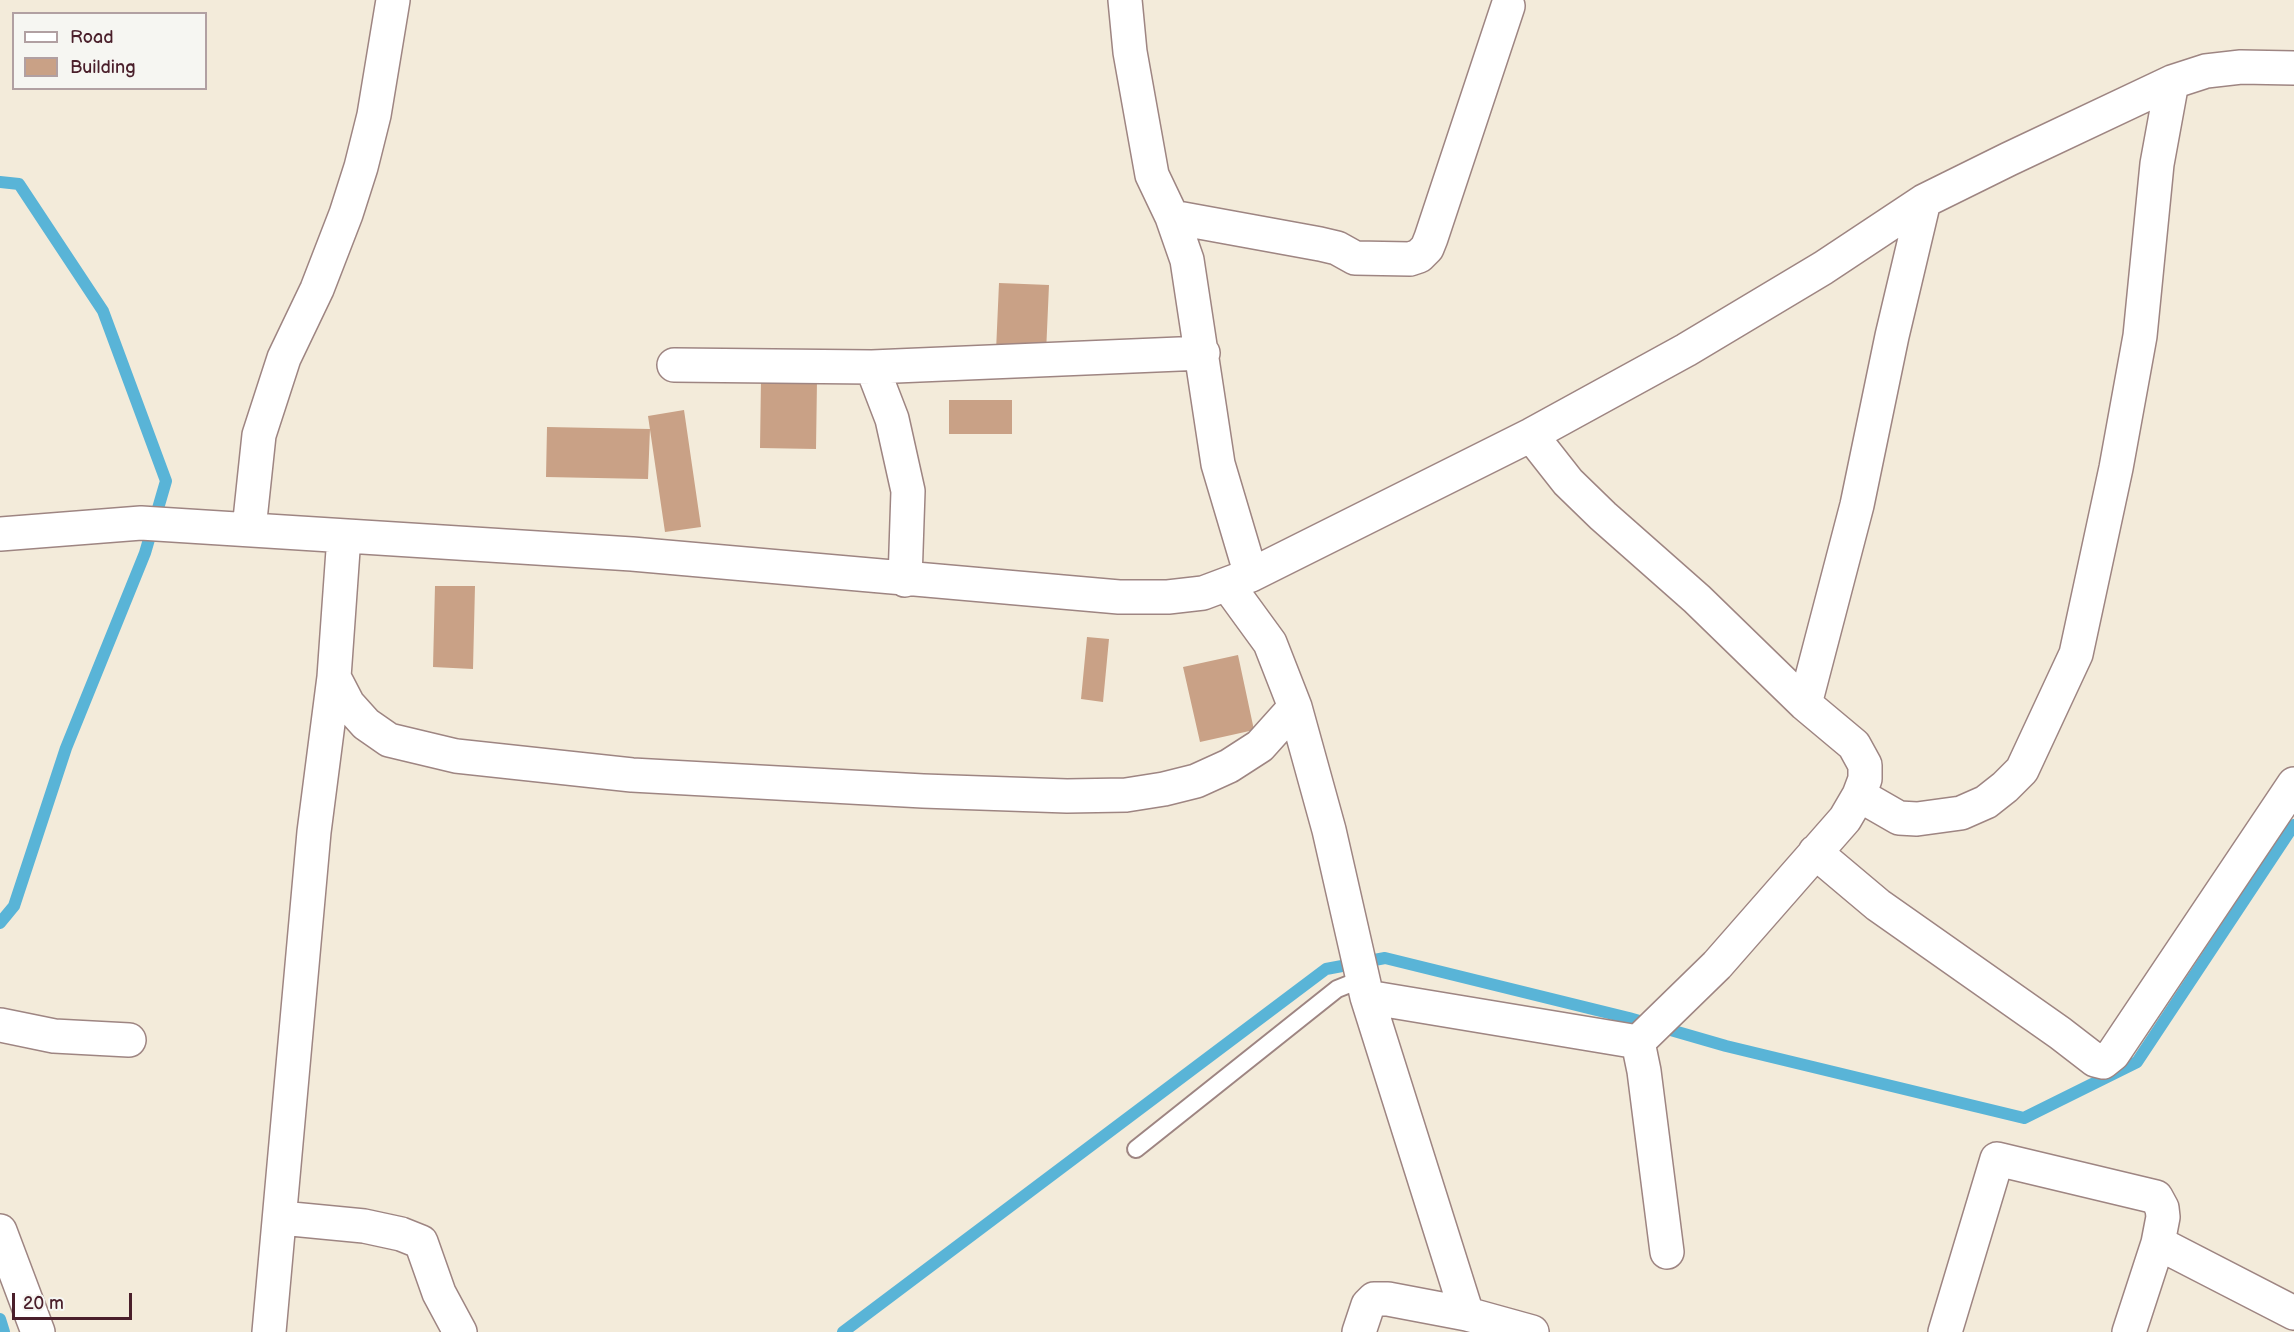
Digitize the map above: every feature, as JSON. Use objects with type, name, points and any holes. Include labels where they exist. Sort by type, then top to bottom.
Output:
[{"type":"street","points":[[249,529],[260,435],[284,358],[317,289],[346,214],[361,167],[374,115],[393,0]]},
{"type":"street","points":[[1125,0],[1130,52],[1152,175],[1172,217],[1187,260],[1203,353],[1218,464],[1239,580],[1270,643],[1295,707],[1329,830],[1361,974],[1467,1314]]},
{"type":"street","points":[[1172,217],[1320,244],[1337,248],[1355,258],[1410,260],[1419,256],[1427,248],[1431,238],[1508,6]]},
{"type":"street","points":[[0,534],[141,523],[632,554],[905,580],[1119,597],[1168,597],[1203,593],[1239,580],[1531,435],[1686,350],[1823,268],[1924,201],[2008,159],[2172,82],[2206,71],[2241,67],[2294,68]]},
{"type":"street","points":[[1859,795],[1899,818],[1917,819],[1961,813],[1986,802],[2022,770],[2076,654],[2116,468],[2140,336],[2157,164],[2172,82]]},
{"type":"street","points":[[1805,704],[1857,505],[1924,201]]},
{"type":"street","points":[[674,365],[872,367],[1203,353]]},
{"type":"street","points":[[872,367],[892,419],[908,491],[905,580]]},
{"type":"street","points":[[1531,435],[1568,482],[1698,600],[1805,704],[1854,745],[1865,765],[1865,779],[1845,819],[1717,965],[1646,1033],[1644,1071],[1667,1252]]},
{"type":"street","points":[[269,1332],[314,832],[334,677],[344,536]]},
{"type":"street","points":[[334,677],[348,704],[366,724],[390,740],[456,756],[632,776],[1067,796],[1126,795],[1196,781],[1229,766],[1260,746],[1295,707]]},
{"type":"street","points":[[1815,852],[1878,905],[2095,1060],[2103,1062],[2113,1054],[2294,784]]},
{"type":"street","points":[[1361,974],[1646,1033]]},
{"type":"street","points":[[0,1025],[54,1036],[129,1040]]},
{"type":"street","points":[[1945,1332],[1997,1159],[2157,1197],[2163,1217],[2158,1243],[2129,1332]]},
{"type":"street","points":[[281,1218],[364,1226],[401,1234],[421,1242],[439,1293],[460,1332]]},
{"type":"street","points":[[0,1230],[38,1332]]},
{"type":"street","points":[[2158,1243],[2294,1313]]},
{"type":"street","points":[[1359,1332],[1368,1305],[1374,1299],[1388,1299],[1467,1314],[1532,1332]]},
{"type":"lane","points":[[1136,1149],[1337,989],[1361,974]]},
{"type":"building","points":[[999,283],[1049,285],[1046,353],[996,351]]},
{"type":"building","points":[[761,379],[817,380],[816,449],[760,448]]},
{"type":"building","points":[[949,400],[1012,400],[1012,434],[949,434]]},
{"type":"building","points":[[684,410],[701,527],[665,532],[648,416]]},
{"type":"building","points":[[547,427],[650,429],[648,479],[546,477]]},
{"type":"building","points":[[435,586],[475,586],[473,669],[433,667]]},
{"type":"building","points":[[1087,637],[1109,639],[1103,702],[1081,699]]},
{"type":"building","points":[[1238,655],[1254,730],[1200,742],[1183,667]]},
{"type":"waterway","points":[[0,182],[19,184],[103,311],[166,481],[145,553],[66,748],[14,906],[0,923]]},
{"type":"waterway","points":[[843,1332],[1326,969],[1385,958],[1629,1018],[1726,1046],[2024,1118],[2137,1062],[2294,825]]},
{"type":"waterway","points":[[0,1319],[4,1332]]}]
